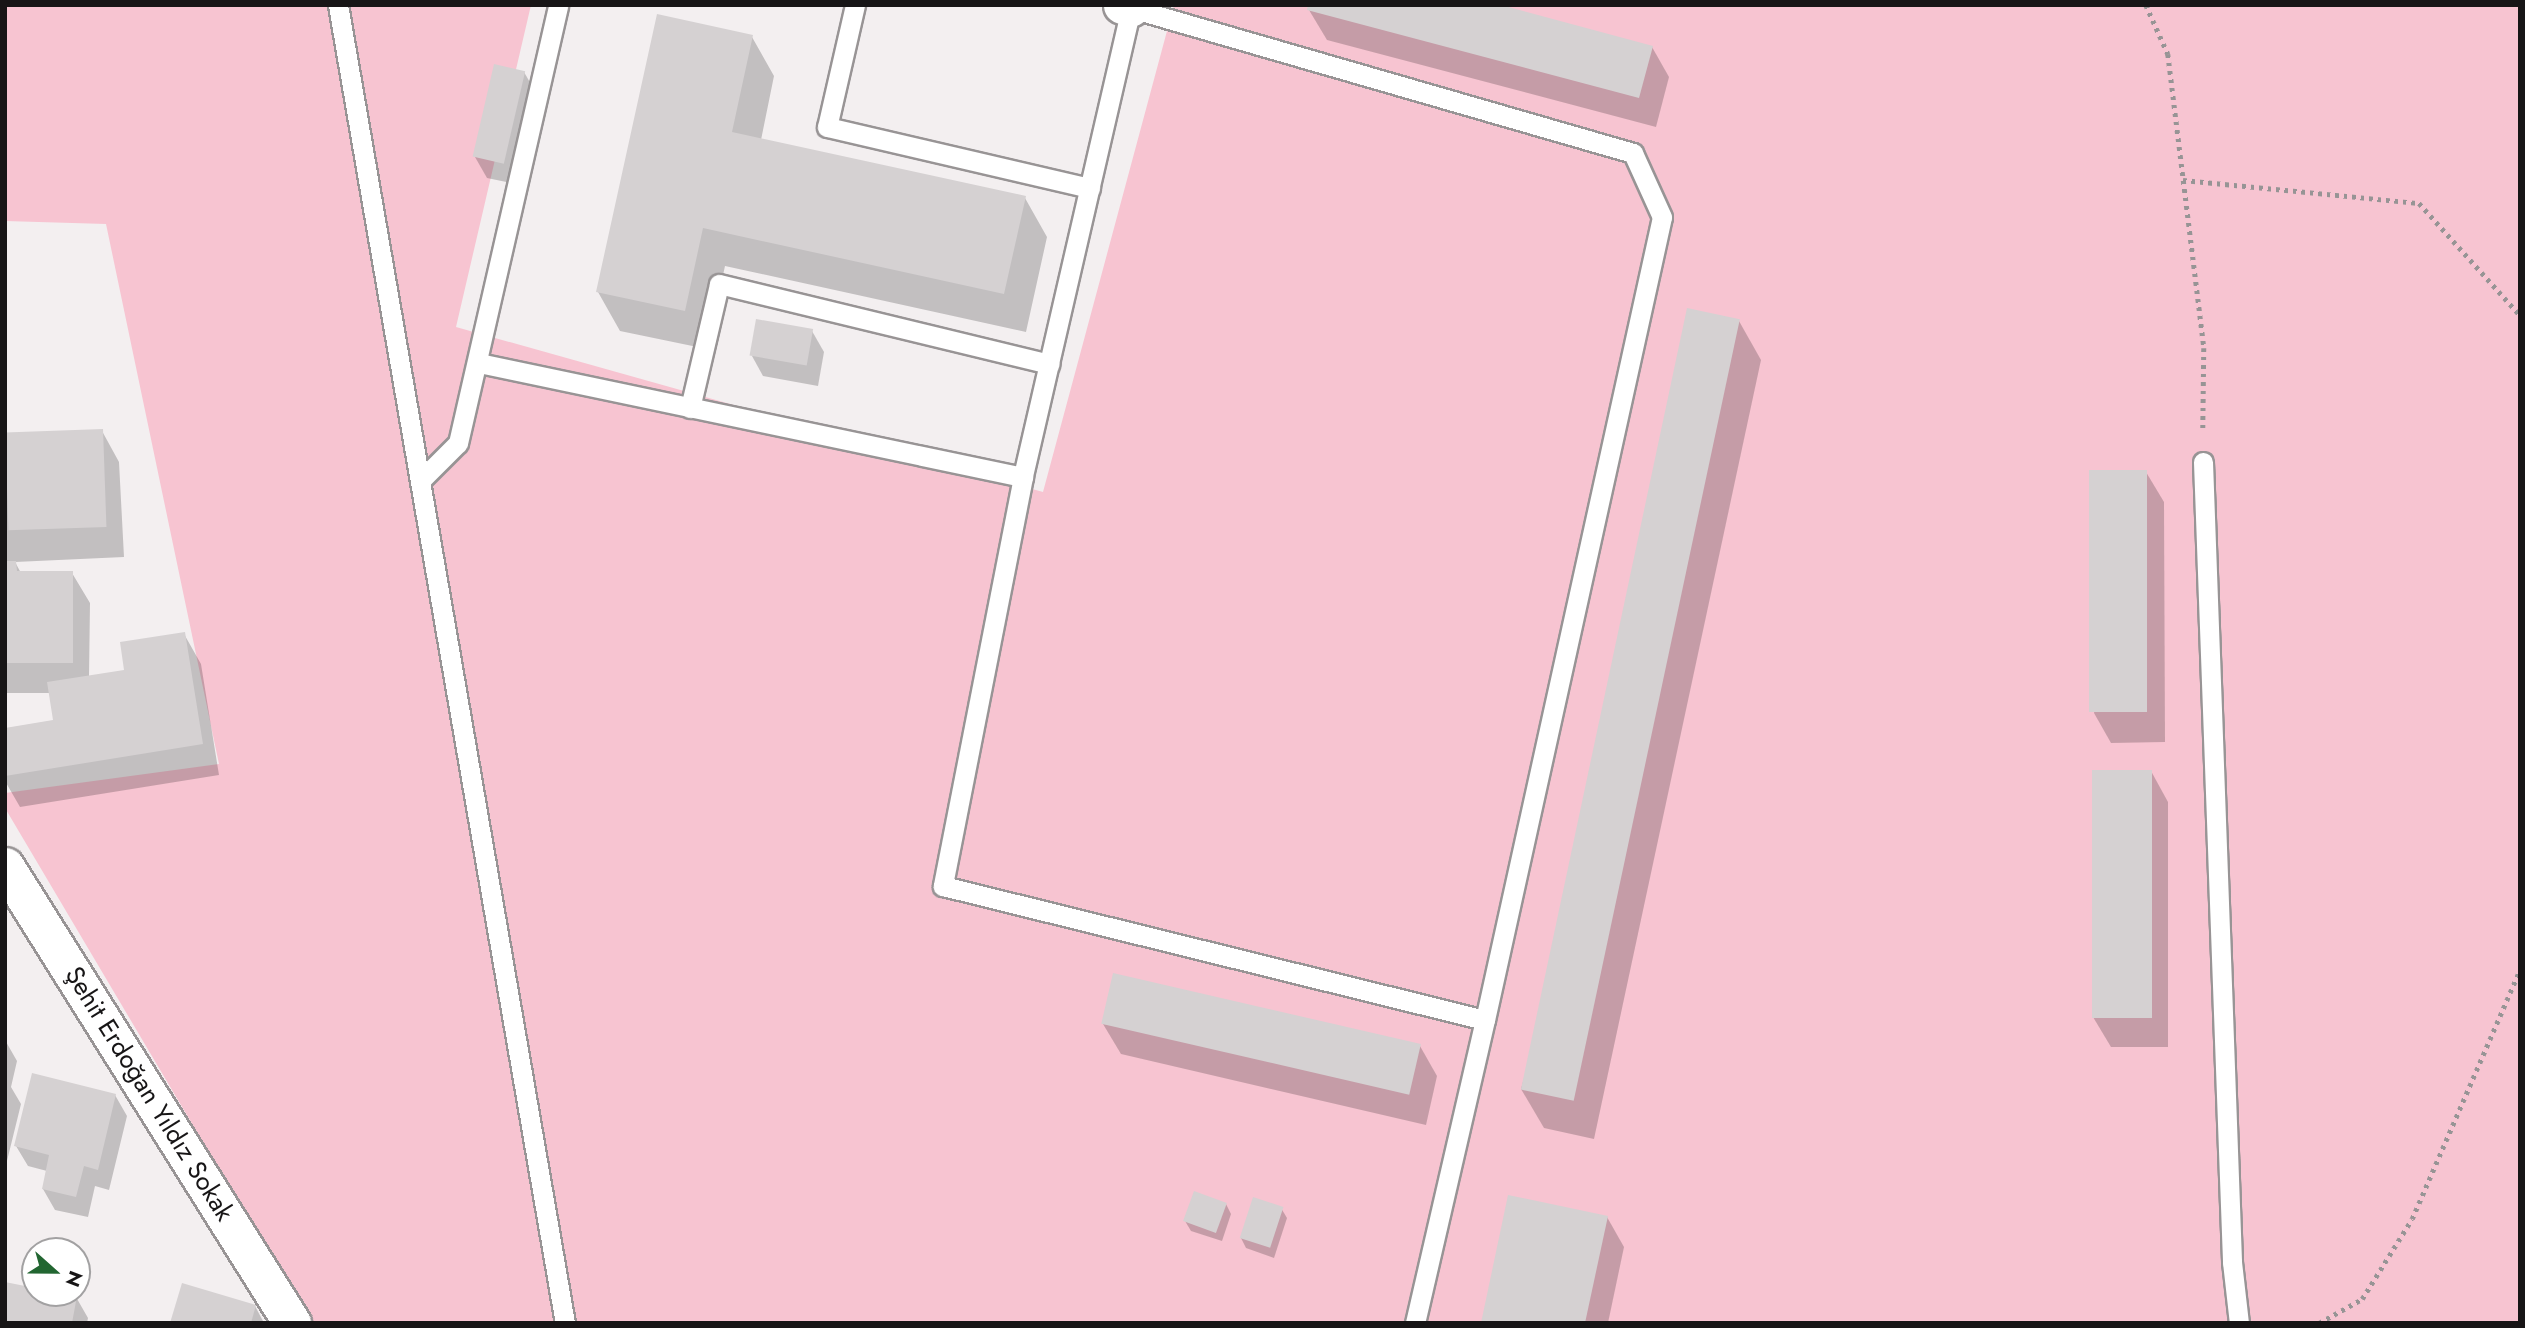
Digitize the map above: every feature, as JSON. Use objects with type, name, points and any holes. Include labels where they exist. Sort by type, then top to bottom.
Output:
[{"type":"street","name":"Şehit Erdoğan Yıldız Sokak","points":[[5,866],[292,1323]]},
{"type":"lane","points":[[338,5],[565,1323]]},
{"type":"lane","points":[[421,480],[458,443],[479,363],[558,5]]},
{"type":"lane","points":[[855,5],[827,127],[1090,188]]},
{"type":"lane","points":[[1415,1323],[1485,1020],[1662,217],[1633,153],[1126,6],[1090,188],[1023,477],[943,886],[1485,1020]]},
{"type":"lane","points":[[690,408],[719,284],[1049,364]]},
{"type":"lane","points":[[479,363],[1023,477]]},
{"type":"lane","points":[[2203,462],[2232,1262],[2239,1323]]},
{"type":"path","points":[[2146,5],[2168,54],[2204,348],[2203,462]]},
{"type":"path","points":[[2183,180],[2419,202],[2520,314]]},
{"type":"path","points":[[2319,1323],[2362,1299],[2412,1219],[2520,969]]},
{"type":"shaded area","points":[[5,5],[531,5],[456,327],[1043,492],[1174,5],[2520,5],[2520,1323],[310,1323],[5,808],[5,793],[219,764],[106,224],[5,221]]},
{"type":"building","points":[[1308,5],[1501,5],[1653,46],[1639,98],[1307,10]]},
{"type":"building","points":[[657,14],[753,35],[732,132],[1026,196],[1004,294],[703,228],[685,311],[596,292]]},
{"type":"building","points":[[494,64],[525,71],[504,164],[473,157]]},
{"type":"building","points":[[1687,308],[1740,319],[1574,1101],[1521,1090]]},
{"type":"building","points":[[756,319],[813,329],[807,366],[750,355]]},
{"type":"building","points":[[103,429],[106,527],[8,530],[5,432]]},
{"type":"building","points":[[2089,470],[2147,470],[2147,712],[2089,712]]},
{"type":"building","points":[[5,561],[16,561],[17,571],[73,571],[73,663],[5,663]]},
{"type":"building","points":[[185,632],[203,744],[5,776],[5,728],[53,720],[47,682],[124,670],[120,642]]},
{"type":"building","points":[[2092,770],[2152,770],[2152,1018],[2092,1018]]},
{"type":"building","points":[[1113,973],[1421,1044],[1409,1095],[1101,1024]]},
{"type":"building","points":[[32,1073],[116,1094],[98,1170],[84,1166],[76,1197],[42,1189],[49,1155],[14,1146]]},
{"type":"building","points":[[1194,1191],[1227,1203],[1216,1233],[1183,1221]]},
{"type":"building","points":[[1508,1195],[1608,1216],[1585,1323],[1481,1323]]},
{"type":"building","points":[[1253,1197],[1283,1207],[1270,1248],[1240,1238]]},
{"type":"building","points":[[5,1282],[21,1285],[21,1307],[75,1307],[72,1323],[5,1323]]},
{"type":"building","points":[[182,1283],[256,1305],[251,1323],[170,1323]]}]
